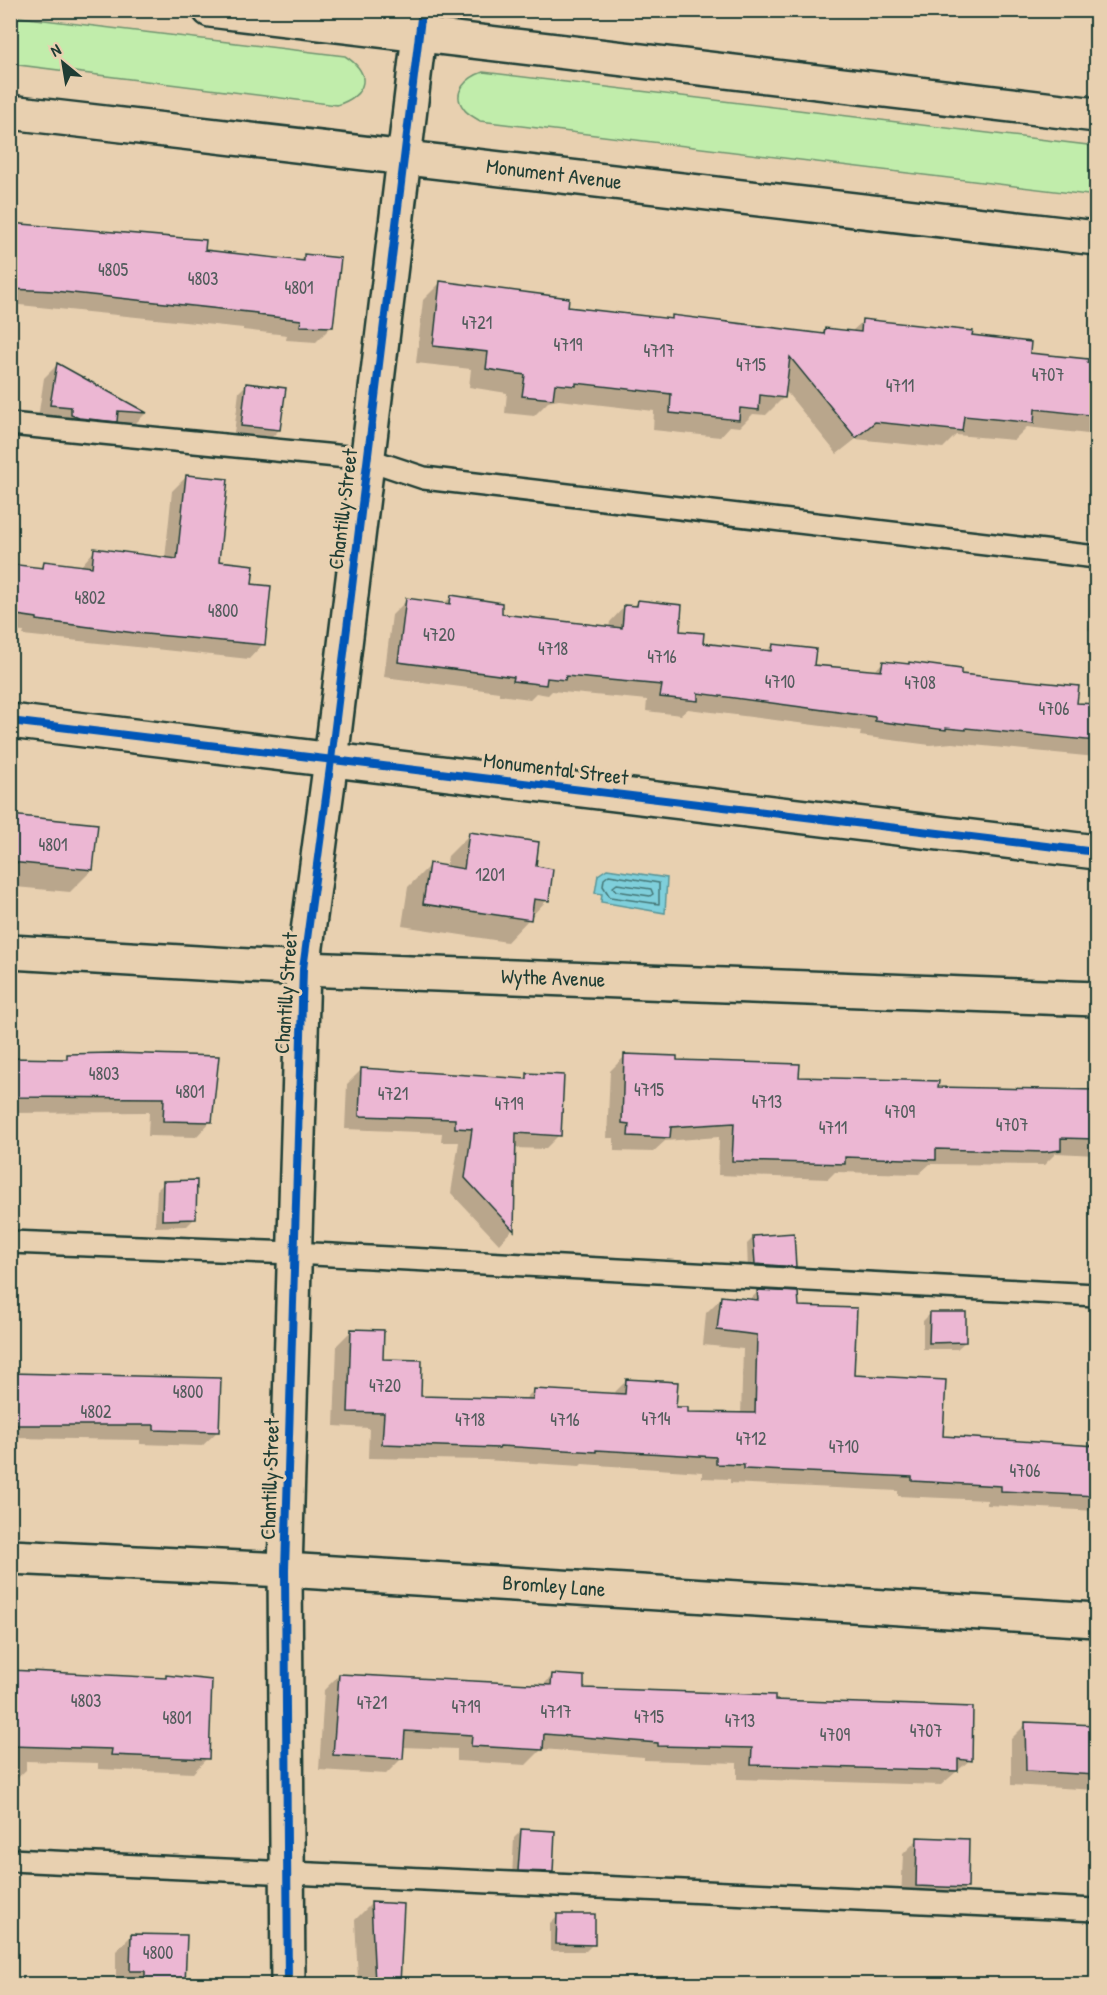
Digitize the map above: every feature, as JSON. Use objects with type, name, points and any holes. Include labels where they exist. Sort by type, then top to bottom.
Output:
[{"type":"street","points":[[210,10],[420,23],[1096,116]]},
{"type":"street","name":"Chantilly Street","points":[[288,1984],[285,1570],[303,969],[331,760],[420,23]]},
{"type":"street","name":"Monument Avenue","points":[[10,112],[1096,238]]},
{"type":"street","name":"Monumental Street","points":[[10,721],[1096,852]]},
{"type":"street","name":"Wythe Avenue","points":[[10,952],[303,969],[1096,999]]},
{"type":"street","name":"Bromley Lane","points":[[10,1557],[285,1570],[1096,1620]]},
{"type":"lane","points":[[10,424],[368,459],[424,478],[1096,556]]},
{"type":"lane","points":[[10,1242],[294,1252],[1096,1295]]},
{"type":"lane","points":[[10,1860],[1096,1910]]},
{"type":"green space","points":[[11,16],[345,56],[360,70],[363,84],[355,96],[337,105],[11,64]]},
{"type":"green space","points":[[483,72],[1096,146],[1096,196],[480,121],[465,111],[459,97],[467,81]]},
{"type":"water","points":[[607,869],[667,878],[665,913],[601,902],[602,894],[595,893],[598,875]]},
{"type":"building","points":[[10,223],[206,240],[205,250],[304,261],[304,254],[341,258],[333,327],[300,326],[301,320],[257,315],[257,313],[54,291],[10,289]]},
{"type":"building","points":[[440,281],[569,298],[568,307],[672,319],[672,315],[824,334],[825,328],[861,332],[862,319],[973,331],[972,335],[1031,342],[1030,353],[1088,359],[1087,363],[1095,364],[1089,415],[1035,409],[1034,423],[964,416],[962,431],[875,422],[856,438],[790,357],[785,398],[760,395],[759,410],[740,408],[739,420],[670,413],[671,394],[576,383],[576,386],[555,384],[553,399],[522,396],[525,375],[486,369],[488,352],[433,346]]},
{"type":"building","points":[[57,363],[147,413],[118,411],[117,422],[79,418],[71,415],[71,407],[50,405]]},
{"type":"building","points":[[246,383],[286,388],[280,430],[241,426]]},
{"type":"building","points":[[186,475],[228,479],[219,561],[254,565],[252,584],[271,586],[265,645],[135,633],[37,620],[37,618],[10,614],[10,564],[43,568],[44,561],[92,567],[94,548],[177,559]]},
{"type":"building","points":[[451,595],[502,603],[502,614],[622,628],[624,605],[637,606],[638,600],[682,605],[680,631],[704,633],[703,643],[772,651],[773,644],[816,649],[814,665],[881,671],[883,661],[909,664],[909,662],[961,669],[961,674],[1079,686],[1077,703],[1096,704],[1096,741],[966,728],[966,730],[946,728],[946,730],[875,721],[875,717],[698,693],[698,701],[660,697],[662,685],[566,676],[565,680],[547,678],[546,685],[513,681],[514,677],[398,662],[406,598],[450,604]]},
{"type":"building","points":[[10,815],[98,824],[93,870],[10,862]]},
{"type":"building","points":[[469,832],[539,842],[536,866],[553,869],[549,901],[534,899],[531,920],[423,904],[429,863],[464,869]]},
{"type":"building","points":[[67,1054],[219,1056],[212,1122],[163,1121],[164,1098],[10,1097],[10,1058],[67,1059]]},
{"type":"building","points":[[624,1054],[677,1056],[677,1060],[800,1064],[799,1077],[939,1081],[938,1087],[1096,1090],[1096,1139],[1061,1138],[1061,1150],[1045,1152],[936,1149],[936,1160],[845,1157],[845,1164],[732,1161],[734,1123],[671,1127],[670,1138],[628,1136],[629,1124],[622,1123]]},
{"type":"building","points":[[361,1068],[527,1079],[527,1073],[564,1075],[561,1136],[516,1133],[514,1231],[465,1178],[472,1129],[455,1128],[455,1119],[359,1116]]},
{"type":"building","points":[[197,1180],[196,1219],[162,1220],[163,1181]]},
{"type":"building","points":[[794,1233],[796,1267],[755,1264],[753,1236]]},
{"type":"building","points":[[757,1290],[798,1292],[799,1306],[857,1308],[854,1375],[946,1380],[943,1436],[1096,1446],[1096,1496],[1001,1491],[1001,1486],[912,1481],[912,1477],[744,1469],[744,1465],[716,1464],[716,1457],[500,1446],[499,1448],[382,1444],[384,1413],[348,1412],[351,1329],[384,1330],[383,1359],[422,1360],[421,1396],[533,1399],[534,1389],[625,1394],[626,1379],[678,1382],[676,1407],[688,1407],[688,1412],[755,1413],[757,1335],[717,1330],[721,1296],[758,1300]]},
{"type":"building","points":[[930,1312],[966,1312],[966,1342],[929,1343]]},
{"type":"building","points":[[10,1373],[221,1378],[219,1432],[154,1430],[154,1425],[10,1425]]},
{"type":"building","points":[[10,1670],[166,1678],[166,1675],[212,1680],[209,1759],[111,1755],[112,1749],[10,1746]]},
{"type":"building","points":[[339,1674],[551,1685],[552,1674],[584,1676],[584,1688],[775,1695],[775,1700],[973,1707],[972,1761],[958,1759],[958,1771],[751,1765],[752,1748],[658,1746],[658,1743],[544,1734],[543,1750],[471,1746],[472,1735],[405,1731],[403,1759],[333,1755]]},
{"type":"building","points":[[1025,1722],[1096,1725],[1096,1775],[1026,1771]]},
{"type":"building","points":[[521,1829],[555,1831],[553,1872],[518,1871]]},
{"type":"building","points":[[917,1837],[969,1839],[968,1888],[916,1886]]},
{"type":"building","points":[[371,1902],[404,1904],[400,1984],[375,1984]]},
{"type":"building","points":[[557,1914],[595,1914],[595,1945],[556,1944]]},
{"type":"building","points":[[131,1934],[187,1935],[185,1984],[145,1984],[145,1971],[130,1971]]},
{"type":"cycle path","points":[[288,1984],[285,1570],[303,969],[331,760],[422,10]]},
{"type":"cycle path","points":[[10,721],[1096,852]]}]
